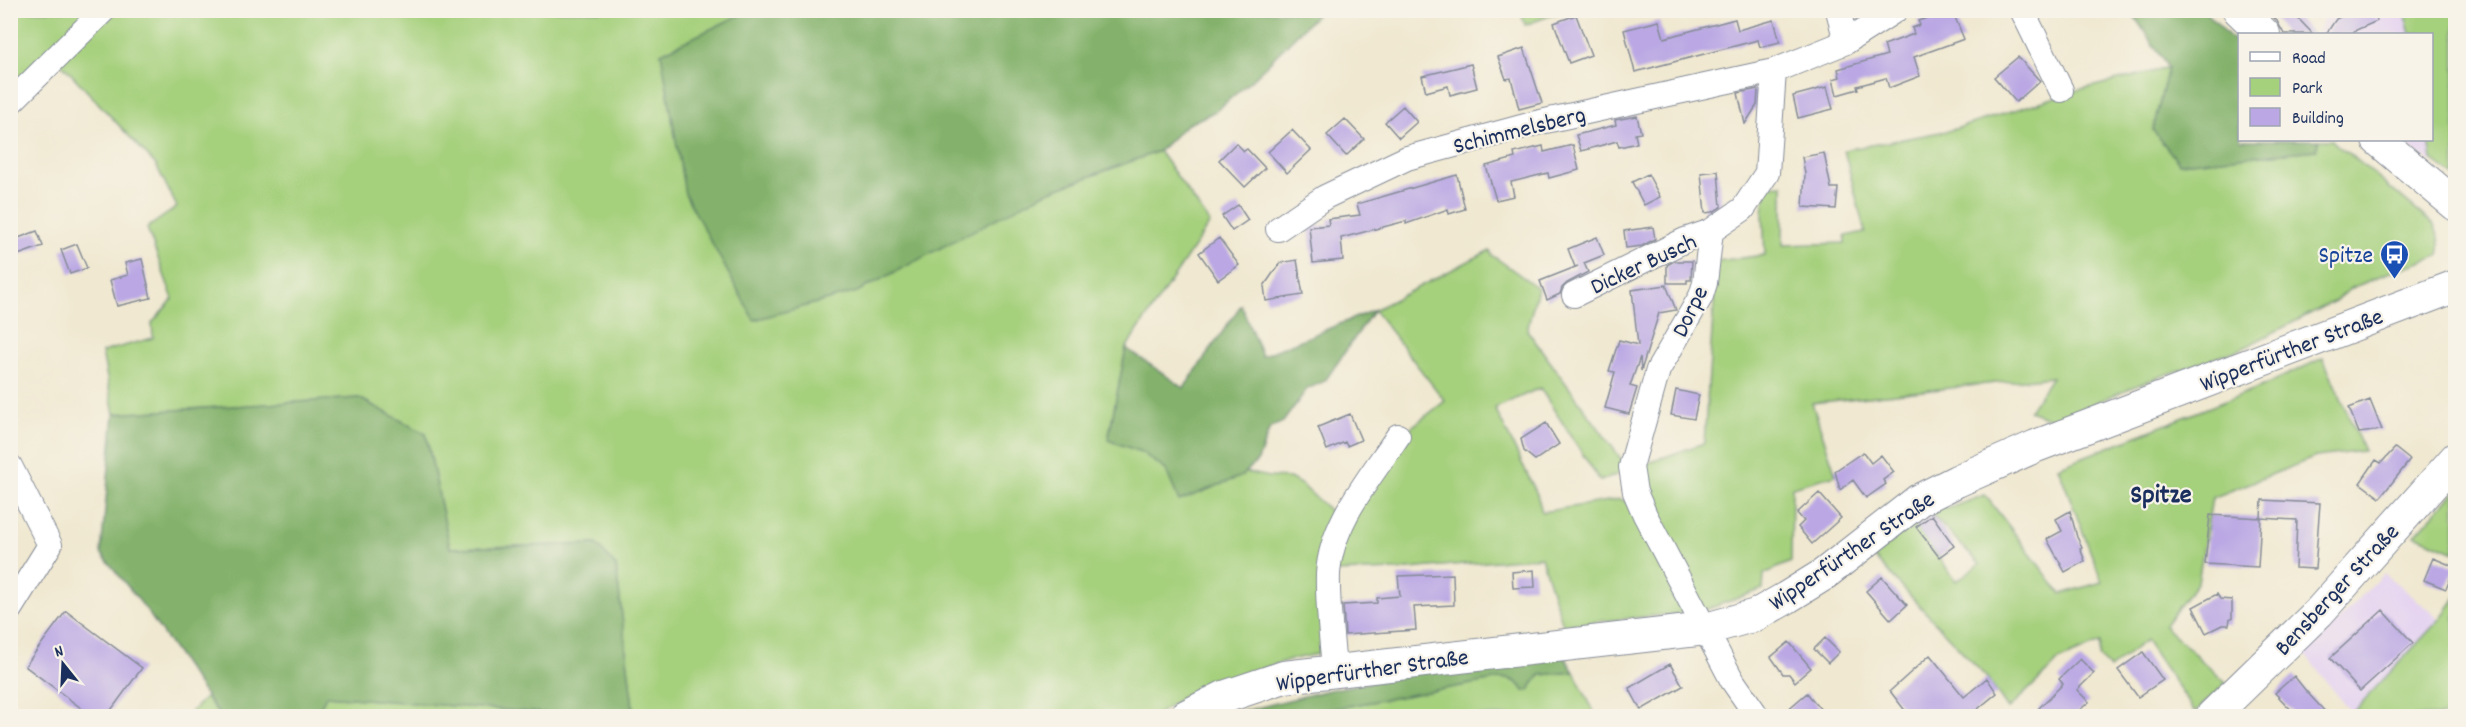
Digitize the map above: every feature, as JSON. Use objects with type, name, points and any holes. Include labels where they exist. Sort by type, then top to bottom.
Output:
[{"type":"main road","points":[[2239,10],[2263,33]]},
{"type":"main road","points":[[2379,141],[2455,207]]},
{"type":"main road","points":[[2446,289],[2456,262]]},
{"type":"main road","name":"Wipperfürther Straße","points":[[1186,717],[1224,697],[1284,677],[1706,629],[1756,615],[1823,575],[1919,500],[1957,481],[2036,446],[2446,289]]},
{"type":"main road","name":"Bensberger Straße","points":[[2212,717],[2319,612],[2456,458]]},
{"type":"street","points":[[10,103],[104,10]]},
{"type":"street","points":[[1838,10],[1846,42]]},
{"type":"street","points":[[1711,231],[1743,209],[1767,173],[1774,71],[1846,42],[1896,10]]},
{"type":"street","points":[[2022,10],[2061,90]]},
{"type":"street","name":"Schimmelsberg","points":[[1278,229],[1325,197],[1407,158],[1536,123],[1774,71]]},
{"type":"street","name":"Dicker Busch","points":[[1574,295],[1685,240],[1711,231]]},
{"type":"street","name":"Dorpe","points":[[1711,231],[1705,283],[1701,297],[1658,370],[1631,467],[1635,492],[1646,515],[1732,681],[1757,717]]},
{"type":"street","points":[[1334,671],[1328,584],[1330,559],[1342,522],[1398,436]]},
{"type":"street","points":[[10,466],[50,545],[10,609]]},
{"type":"shaded area","points":[[2328,10],[2332,11],[2336,18],[2354,11],[2404,11],[2410,33],[2316,33]]},
{"type":"shaded area","points":[[2400,141],[2429,141],[2433,163]]},
{"type":"shaded area","points":[[2384,573],[2440,619],[2352,713],[2305,655]]},
{"type":"green space","points":[[1520,10],[1563,10],[1563,11],[1525,25]]},
{"type":"green space","points":[[11,11],[99,11],[11,99]]},
{"type":"green space","points":[[110,11],[748,11],[661,54],[1045,193],[1159,151],[1210,223],[1126,348],[1108,440],[1141,452],[1166,470],[1242,476],[1246,472],[1269,477],[1290,478],[1302,485],[1340,520],[1327,652],[1285,661],[1187,694],[1155,716],[634,716],[616,566],[596,544],[450,548],[426,434],[359,398],[114,414],[102,352],[153,338],[152,323],[173,299],[147,228],[177,207],[156,165],[58,60]]},
{"type":"green space","points":[[748,11],[1320,11],[1255,77],[1216,111],[1186,125],[1159,151],[1045,193],[857,292],[754,320],[685,194],[661,53]]},
{"type":"green space","points":[[2131,11],[2205,11],[2238,45],[2238,141],[2319,141],[2316,150],[2179,163],[2153,130],[2168,68]]},
{"type":"green space","points":[[2404,11],[2455,11],[2455,177],[2432,160],[2429,141],[2433,141],[2433,33],[2410,33]]},
{"type":"green space","points":[[2168,68],[2153,130],[2179,163],[2316,150],[2319,141],[2333,141],[2433,224],[2439,240],[2439,256],[2390,272],[2352,288],[2335,301],[2241,349],[2145,382],[2054,420],[2029,411],[2052,377],[1812,403],[1836,475],[1792,487],[1791,562],[1764,574],[1763,589],[1702,611],[1649,516],[1637,467],[1704,443],[1717,261],[1765,255],[1763,213],[1766,186],[1783,185],[1783,245],[1845,243],[1845,236],[1865,232],[1844,150],[1952,130],[2078,90]]},
{"type":"green space","points":[[1490,250],[1492,255],[1538,288],[1527,330],[1627,467],[1616,475],[1600,481],[1540,388],[1495,408],[1537,494],[1542,512],[1620,499],[1632,504],[1693,612],[1563,625],[1541,557],[1398,570],[1331,572],[1344,525],[1409,429],[1445,401],[1374,310]]},
{"type":"green space","points":[[1241,305],[1262,356],[1374,310],[1325,381],[1307,389],[1283,422],[1270,428],[1258,460],[1242,476],[1179,501],[1166,470],[1141,452],[1108,440],[1126,348],[1184,388]]},
{"type":"green space","points":[[2323,358],[2364,451],[2316,457],[2212,498],[2198,582],[2164,626],[2226,683],[2195,712],[2146,640],[2109,669],[2099,656],[2100,643],[2060,660],[2008,709],[1987,678],[1874,557],[1914,523],[1956,581],[1980,564],[1929,512],[1944,505],[1947,509],[1985,495],[2061,594],[2102,582],[2058,467],[2263,386]]},
{"type":"green space","points":[[359,398],[426,434],[450,548],[596,544],[616,566],[634,716],[581,716],[326,696],[316,716],[220,716],[145,608],[101,553],[114,414]]},
{"type":"green space","points":[[2455,491],[2455,552],[2415,535]]},
{"type":"green space","points":[[2455,598],[2455,716],[2354,716],[2352,713],[2440,619]]},
{"type":"green space","points":[[1565,657],[1574,672],[1540,675],[1529,690],[1524,691],[1514,681],[1500,679],[1292,716],[1224,716],[1329,690],[1466,664]]},
{"type":"green space","points":[[1574,672],[1596,716],[1292,716],[1500,679],[1514,681],[1524,691],[1529,690],[1540,675]]},
{"type":"green space","points":[[326,696],[581,716],[316,716]]},
{"type":"green space","points":[[206,697],[220,716],[187,716]]},
{"type":"building","points":[[1952,10],[1964,39],[1914,57],[1920,76],[1889,88],[1886,78],[1857,86],[1858,89],[1837,95],[1833,79],[1840,77],[1838,69],[1887,55],[1884,45],[1914,34],[1912,28],[1920,25],[1918,21]]},
{"type":"building","points":[[2266,10],[2290,10],[2312,33],[2283,33],[2277,21]]},
{"type":"building","points":[[2354,10],[2372,10],[2377,21],[2354,33],[2327,33],[2336,19]]},
{"type":"building","points":[[1576,15],[1591,55],[1569,63],[1554,23]]},
{"type":"building","points":[[1735,19],[1738,30],[1774,20],[1780,42],[1760,47],[1758,40],[1635,72],[1624,30],[1659,21],[1664,38]]},
{"type":"building","points":[[1524,48],[1542,103],[1519,109],[1511,78],[1506,79],[1498,57]]},
{"type":"building","points":[[2018,57],[2040,81],[2016,102],[1994,77]]},
{"type":"building","points":[[1471,64],[1477,88],[1450,95],[1448,86],[1426,92],[1422,76]]},
{"type":"building","points":[[1827,87],[1833,109],[1798,118],[1793,96]]},
{"type":"building","points":[[1758,89],[1757,105],[1745,124],[1738,93]]},
{"type":"building","points":[[1403,106],[1417,122],[1399,138],[1385,122]]},
{"type":"building","points":[[1637,116],[1641,133],[1635,134],[1637,143],[1619,147],[1617,141],[1581,151],[1576,135],[1616,125],[1615,120]]},
{"type":"building","points":[[1345,119],[1364,139],[1346,156],[1327,135]]},
{"type":"building","points":[[1292,130],[1311,150],[1287,173],[1268,152]]},
{"type":"building","points":[[1236,143],[1244,151],[1247,149],[1265,168],[1245,187],[1219,160]]},
{"type":"building","points":[[1573,145],[1579,170],[1549,178],[1548,173],[1511,182],[1514,196],[1496,200],[1486,166],[1515,158],[1514,153],[1543,146],[1544,152]]},
{"type":"building","points":[[1824,153],[1831,188],[1838,188],[1836,209],[1803,207],[1805,174],[1802,157]]},
{"type":"building","points":[[1718,171],[1721,207],[1713,212],[1705,213],[1701,173]]},
{"type":"building","points":[[1648,174],[1660,197],[1644,205],[1632,182]]},
{"type":"building","points":[[1457,175],[1465,209],[1449,214],[1448,209],[1406,224],[1406,221],[1341,238],[1343,260],[1313,263],[1309,227],[1329,225],[1328,219],[1360,215],[1357,204]]},
{"type":"building","points":[[1238,205],[1248,220],[1232,231],[1222,216]]},
{"type":"building","points":[[1653,227],[1655,239],[1642,246],[1626,248],[1624,231]]},
{"type":"building","points":[[37,231],[43,246],[18,255],[13,240]]},
{"type":"building","points":[[1597,237],[1604,255],[1584,263],[1588,272],[1567,283],[1560,294],[1547,300],[1540,281],[1578,266],[1575,267],[1568,249]]},
{"type":"building","points":[[1219,238],[1239,265],[1218,280],[1199,253]]},
{"type":"building","points":[[77,244],[87,268],[70,274],[61,250]]},
{"type":"building","points":[[142,259],[151,298],[117,306],[110,280],[128,275],[125,263]]},
{"type":"building","points":[[1297,260],[1303,295],[1266,301],[1264,286],[1280,263]]},
{"type":"building","points":[[1674,261],[1692,261],[1691,280],[1687,280],[1687,283],[1667,283],[1667,265]]},
{"type":"building","points":[[1666,285],[1676,310],[1659,313],[1641,371],[1640,357],[1630,386],[1637,388],[1629,414],[1605,408],[1615,372],[1609,371],[1619,340],[1638,345],[1632,290]]},
{"type":"building","points":[[1676,390],[1699,395],[1694,419],[1671,415]]},
{"type":"building","points":[[2370,400],[2382,430],[2359,433],[2349,408]]},
{"type":"building","points":[[1350,414],[1361,440],[1347,446],[1345,442],[1327,450],[1318,427]]},
{"type":"building","points":[[1546,423],[1559,444],[1535,460],[1524,451],[1521,439]]},
{"type":"building","points":[[2395,448],[2410,460],[2380,498],[2360,483],[2376,460],[2381,463]]},
{"type":"building","points":[[1863,452],[1871,463],[1881,455],[1894,472],[1883,480],[1886,484],[1866,498],[1853,480],[1840,490],[1835,471]]},
{"type":"building","points":[[1819,493],[1841,518],[1812,544],[1798,527],[1804,521],[1797,513]]},
{"type":"building","points":[[2262,500],[2320,503],[2315,569],[2295,568],[2297,520],[2261,518]]},
{"type":"building","points":[[2070,511],[2085,561],[2065,572],[2047,539],[2062,531],[2056,519]]},
{"type":"building","points":[[1932,515],[1954,546],[1939,557],[1916,527]]},
{"type":"building","points":[[2210,515],[2261,518],[2258,567],[2205,564]]},
{"type":"building","points":[[2433,558],[2455,567],[2446,589],[2424,580]]},
{"type":"building","points":[[1534,570],[1535,587],[1513,588],[1512,572]]},
{"type":"building","points":[[1453,574],[1454,605],[1414,607],[1416,630],[1345,635],[1343,605],[1377,603],[1377,598],[1400,596],[1398,576]]},
{"type":"building","points":[[1882,577],[1907,605],[1891,620],[1866,591]]},
{"type":"building","points":[[2217,594],[2220,599],[2232,600],[2232,619],[2229,625],[2222,625],[2206,633],[2193,607]]},
{"type":"building","points":[[2383,610],[2413,643],[2360,691],[2330,658]]},
{"type":"building","points":[[66,611],[142,668],[106,717],[93,717],[25,666]]},
{"type":"building","points":[[1825,638],[1839,652],[1828,663],[1814,649]]},
{"type":"building","points":[[1789,642],[1811,668],[1795,682],[1789,674],[1783,674],[1771,657]]},
{"type":"building","points":[[2143,652],[2163,680],[2138,697],[2118,670]]},
{"type":"building","points":[[1930,655],[1964,697],[1987,678],[1997,693],[1968,717],[1910,717],[1890,691]]},
{"type":"building","points":[[2080,659],[2094,673],[2077,690],[2089,702],[2071,717],[2046,717],[2038,709],[2063,684],[2059,679]]},
{"type":"building","points":[[1670,664],[1683,686],[1641,710],[1629,688]]},
{"type":"building","points":[[2294,676],[2330,717],[2298,717],[2275,693]]},
{"type":"building","points":[[1807,693],[1827,717],[1779,717]]},
{"type":"place","name":"Spitze","points":[[2394,280]]},
{"type":"district","name":"Spitze","points":[[2161,493]]}]
